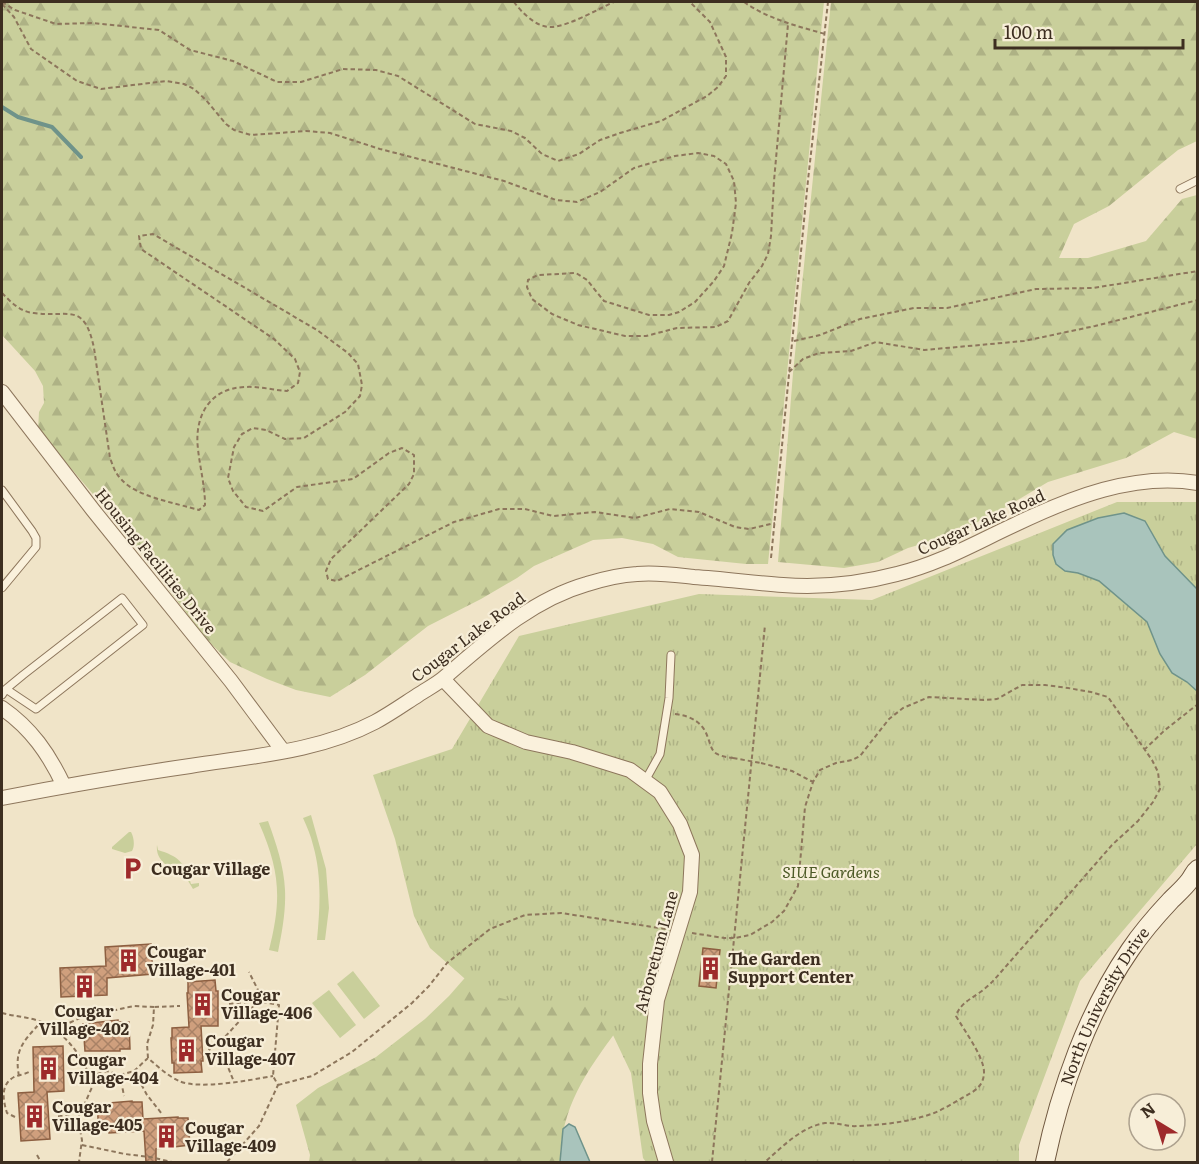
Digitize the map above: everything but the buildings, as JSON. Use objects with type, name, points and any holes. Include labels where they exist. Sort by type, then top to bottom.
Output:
[{"type":"main road","name":"North University Drive","points":[[1045,1162],[1051,1131],[1072,1068],[1110,981],[1153,920],[1191,880],[1196,870]]},
{"type":"street","name":"Housing Facilities Drive","points":[[3,397],[231,681],[283,751]]},
{"type":"street","name":"Cougar Lake Road","points":[[2,798],[283,751],[348,734],[375,722],[443,679],[516,619],[541,603],[593,582],[638,574],[785,585],[833,586],[867,581],[931,564],[1050,509],[1088,495],[1126,484],[1142,482],[1166,480],[1197,483]]},
{"type":"street","name":"Arboretum Lane","points":[[443,679],[488,726],[526,742],[572,752],[630,770],[660,792],[680,824],[692,855],[690,892],[657,1000],[650,1064],[650,1093],[654,1121],[666,1162]]},
{"type":"street","points":[[2,708],[26,727],[43,747],[64,786]]},
{"type":"lane","points":[[1180,189],[1197,180]]},
{"type":"lane","points":[[2,490],[36,538],[36,547],[2,588]]},
{"type":"lane","points":[[122,598],[143,625],[36,710],[4,692],[122,598]]},
{"type":"lane","points":[[645,781],[660,754],[669,698],[671,655]]},
{"type":"path","points":[[514,2],[521,12],[539,24],[551,27],[566,24],[614,2]]},
{"type":"path","points":[[2,3],[15,10],[56,24],[93,22],[159,30],[190,50],[233,61],[277,82],[301,81],[343,69],[376,70],[398,76],[475,124],[511,131],[525,138],[542,154],[558,161],[579,154],[600,140],[661,121],[707,96],[718,87],[726,76],[726,57],[710,22],[690,2]]},
{"type":"path","points":[[744,2],[788,24],[825,34]]},
{"type":"path","points":[[771,558],[828,2]]},
{"type":"path","points":[[2,3],[14,17],[31,50],[77,81],[101,89],[166,81],[184,84],[194,89],[206,100],[225,124],[234,130],[251,135],[306,131],[330,133],[380,150],[504,181],[556,201],[577,202],[600,192],[634,168],[675,156],[698,153],[714,156],[726,164],[734,181],[736,203],[724,266],[695,302],[669,315],[649,315],[604,301],[587,280],[576,273],[538,275],[528,280],[527,287],[532,299],[552,314],[578,325],[625,336],[646,336],[677,328],[716,327],[728,321],[749,283],[762,266],[768,254],[771,236],[788,24]]},
{"type":"path","points":[[2,293],[17,307],[32,313],[72,313],[84,321],[91,334],[94,348],[110,458],[115,471],[122,481],[137,492],[199,510],[205,505],[205,492],[198,447],[198,424],[210,400],[229,389],[245,387],[287,392],[298,383],[300,372],[294,359],[274,339],[141,249],[139,236],[153,234],[317,330],[348,353],[357,364],[363,385],[360,396],[345,412],[304,438],[285,439],[266,430],[253,428],[242,434],[234,447],[228,478],[233,491],[246,507],[263,511],[297,487],[353,479],[389,453],[402,448],[414,455],[414,474],[409,484],[331,559],[326,571],[328,579],[337,581],[454,522],[499,509],[525,509],[553,516],[595,513],[635,518],[670,509],[699,512],[749,529],[776,523]]},
{"type":"path","points":[[793,341],[820,335],[860,319],[914,308],[947,308],[1036,289],[1093,288],[1197,272]]},
{"type":"path","points":[[789,372],[803,359],[819,353],[851,351],[876,342],[924,350],[1024,341],[1197,300]]},
{"type":"path","points":[[711,1162],[765,625]]},
{"type":"path","points":[[278,1085],[312,1076],[352,1052],[412,1002],[429,986],[447,963],[490,929],[525,915],[561,913],[723,938],[750,935],[772,922],[784,910],[798,886],[806,807],[813,782],[820,770],[860,756],[889,719],[903,708],[929,697],[997,699],[1022,685],[1068,688],[1108,697],[1152,760],[1158,772],[1161,789],[1138,821],[1112,845],[994,980],[958,1009],[956,1016],[983,1062],[983,1081],[979,1088],[925,1116],[867,1126],[827,1123],[814,1127],[785,1143],[765,1162]]},
{"type":"path","points":[[1144,750],[1197,704]]},
{"type":"path","points":[[675,714],[685,715],[696,721],[706,733],[713,751],[721,755],[792,771],[813,782]]},
{"type":"path","points":[[234,1082],[228,1067],[209,1049],[223,1040],[258,1001],[259,992],[249,972]]},
{"type":"path","points":[[229,1004],[258,1001],[279,1005],[273,1076],[278,1085]]},
{"type":"path","points":[[54,1029],[80,1018],[134,1006],[154,1008],[180,1006]]},
{"type":"path","points":[[154,1008],[153,1024],[147,1044],[148,1058],[179,1082],[218,1084],[273,1076]]},
{"type":"path","points":[[2,1013],[41,1022],[54,1029],[72,1047],[87,1068],[93,1084],[78,1119],[82,1140],[79,1162]]},
{"type":"path","points":[[19,1076],[16,1062],[20,1048],[41,1022]]},
{"type":"path","points":[[90,1076],[107,1071],[120,1075],[134,1071],[148,1058]]},
{"type":"path","points":[[134,1071],[147,1095],[162,1114]]},
{"type":"path","points":[[15,1117],[7,1113],[2,1100],[5,1086],[13,1077],[29,1072]]},
{"type":"path","points":[[120,1075],[124,1096]]},
{"type":"path","points":[[227,1162],[260,1126],[278,1085]]},
{"type":"path","points":[[58,1116],[78,1119]]},
{"type":"path","points":[[82,1145],[172,1162]]},
{"type":"path","points":[[37,1155],[41,1162]]},
{"type":"green space","points":[[2,2],[824,2],[768,564],[678,557],[653,544],[622,538],[593,540],[534,566],[481,599],[428,626],[365,675],[330,697],[296,690],[230,662],[206,639],[123,529],[38,430],[39,412],[44,403],[43,386],[35,371],[2,335]]},
{"type":"green space","points":[[831,2],[1197,2],[1197,141],[1178,150],[1109,206],[1074,224],[1059,258],[1088,258],[1146,241],[1182,199],[1197,195],[1197,439],[1174,432],[1126,458],[1048,482],[994,514],[946,537],[908,548],[878,562],[844,568],[778,562],[793,373]]},
{"type":"green space","name":"SIUE Gardens","points":[[1117,502],[1197,502],[1197,844],[1080,981],[1019,1145],[1019,1162],[646,1162],[643,1158],[631,1073],[612,1033],[596,1007],[527,1005],[481,993],[430,948],[414,916],[395,839],[373,775],[452,749],[519,636],[699,594],[872,600]]},
{"type":"green space","points":[[311,815],[326,869],[329,908],[325,940],[317,940],[318,868],[303,818]]},
{"type":"green space","points":[[268,821],[277,846],[285,890],[278,952],[269,950],[276,915],[275,871],[259,823]]},
{"type":"green space","points":[[129,832],[133,839],[132,851],[125,853],[112,849],[112,847]]},
{"type":"green space","points":[[157,845],[158,850],[180,861],[187,871],[191,884],[199,883],[199,886],[193,889],[185,878],[162,861],[157,851]]},
{"type":"green space","points":[[534,928],[618,1029],[586,1075],[570,1107],[561,1142],[560,1162],[309,1162],[310,1155],[296,1105],[318,1088],[376,1057],[425,1019],[477,964]]},
{"type":"green space","points":[[353,971],[380,1006],[364,1019],[337,984]]},
{"type":"green space","points":[[329,990],[356,1025],[340,1038],[312,1003]]},
{"type":"water","points":[[1124,513],[1145,521],[1165,556],[1197,589],[1197,691],[1172,673],[1160,654],[1147,622],[1099,581],[1065,571],[1056,564],[1053,544],[1067,530],[1098,518]]},
{"type":"water","points":[[569,1124],[575,1127],[590,1162],[560,1162],[563,1129]]},
{"type":"waterway","points":[[2,107],[18,117],[52,127],[81,157]]},
{"type":"place","name":"Cougar Village","points":[[133,869]]},
{"type":"place","name":"Cougar Village-401","points":[[129,961]]},
{"type":"place","name":"The Garden Support Center","points":[[710,968]]},
{"type":"place","name":"Cougar Village-402","points":[[84,986]]},
{"type":"place","name":"Cougar Village-406","points":[[203,1004]]},
{"type":"place","name":"Cougar Village-407","points":[[187,1050]]},
{"type":"place","name":"Cougar Village-404","points":[[49,1069]]},
{"type":"place","name":"Cougar Village-405","points":[[34,1116]]},
{"type":"place","name":"Cougar Village-409","points":[[167,1137]]}]
